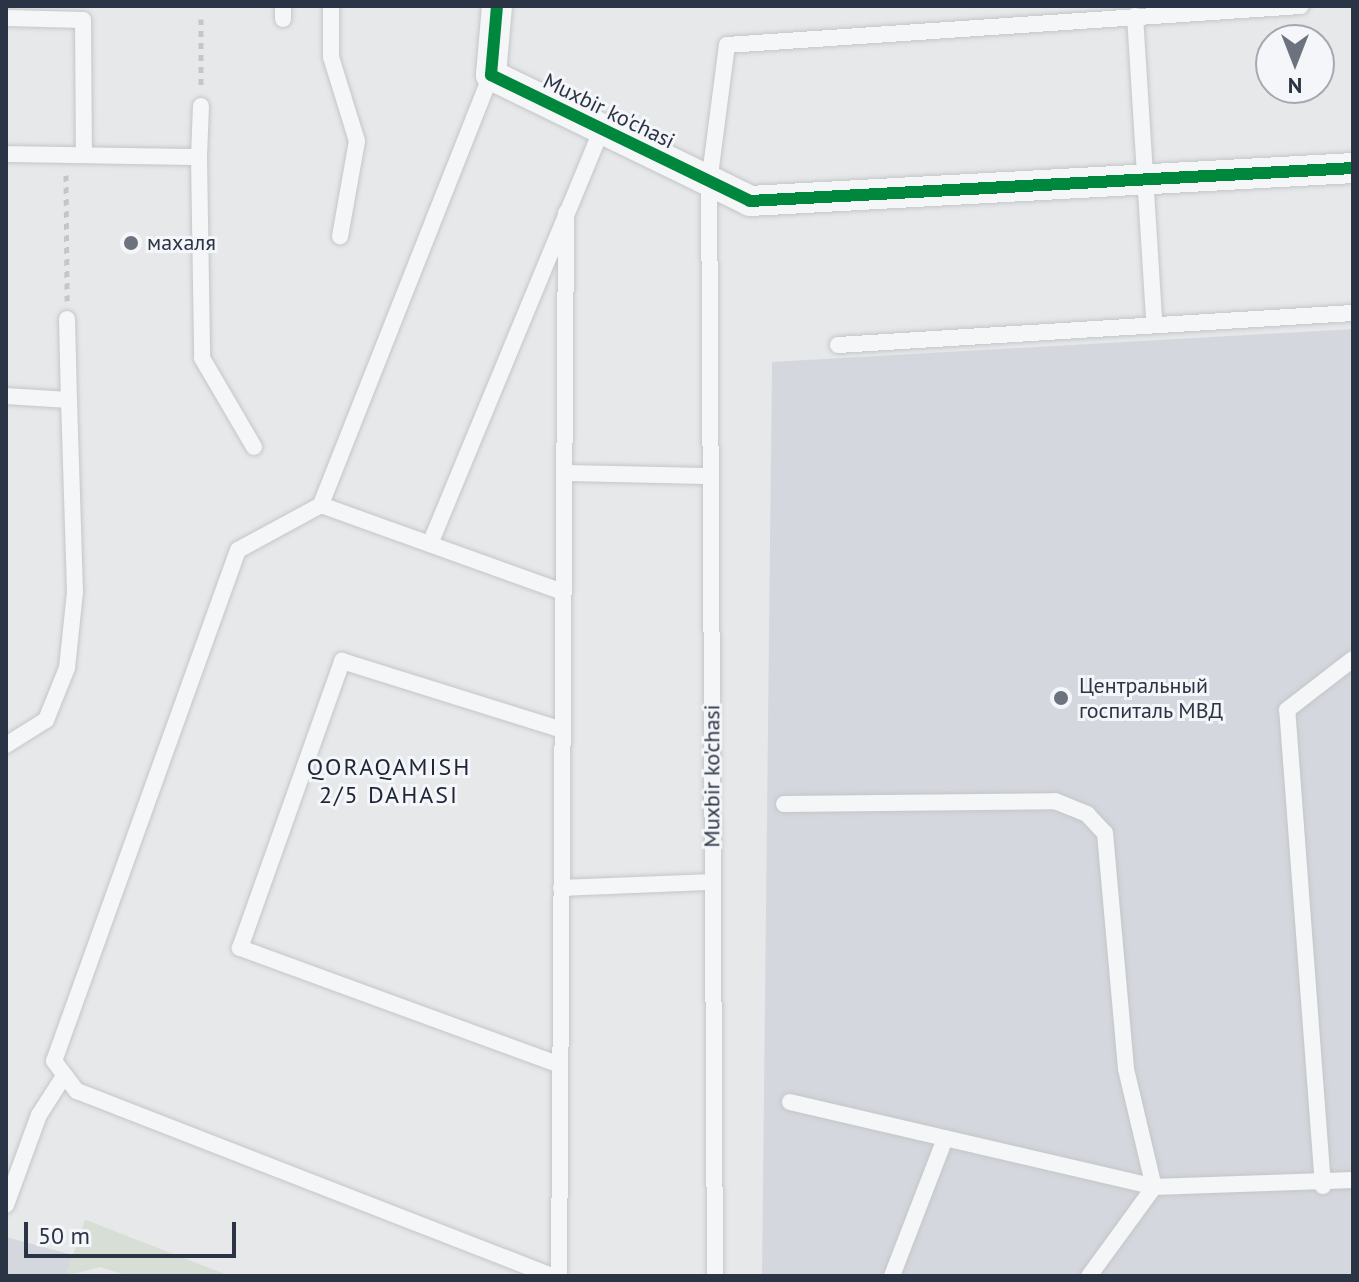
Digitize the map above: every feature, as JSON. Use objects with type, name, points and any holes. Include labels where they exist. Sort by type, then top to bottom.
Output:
[{"type":"street","points":[[491,75],[497,6]]},
{"type":"street","name":"Muxbir ko'chasi","points":[[491,75],[709,183]]},
{"type":"street","points":[[709,183],[750,201],[1144,182],[1353,168]]},
{"type":"lane","points":[[331,6],[331,57],[357,141],[340,236]]},
{"type":"lane","points":[[709,183],[727,45],[1301,6]]},
{"type":"lane","points":[[1135,16],[1154,322]]},
{"type":"lane","points":[[6,18],[83,20],[84,154]]},
{"type":"lane","points":[[491,75],[321,505],[238,550],[54,1046],[62,1079],[77,1091],[552,1276]]},
{"type":"lane","points":[[201,106],[202,358],[254,447]]},
{"type":"lane","points":[[430,544],[602,129]]},
{"type":"lane","points":[[6,154],[199,157]]},
{"type":"lane","name":"Muxbir ko'chasi","points":[[709,183],[715,1276]]},
{"type":"lane","points":[[559,1276],[566,213]]},
{"type":"lane","points":[[838,345],[1154,322],[1353,313]]},
{"type":"lane","points":[[6,745],[46,720],[67,668],[75,592],[67,319]]},
{"type":"lane","points":[[6,396],[69,400]]},
{"type":"lane","points":[[564,473],[710,476]]},
{"type":"lane","points":[[321,505],[563,592]]},
{"type":"lane","points":[[1323,1186],[1287,710],[1353,659]]},
{"type":"lane","points":[[560,1065],[240,948],[342,661],[562,730]]},
{"type":"lane","points":[[784,804],[1055,801],[1087,814],[1105,833],[1126,1069],[1154,1187],[1089,1276]]},
{"type":"lane","points":[[561,888],[712,882]]},
{"type":"lane","points":[[6,1205],[39,1115],[62,1079]]},
{"type":"lane","points":[[790,1102],[1154,1187],[1323,1186],[1353,1180]]},
{"type":"lane","points":[[892,1276],[945,1139]]},
{"type":"path","points":[[201,19],[201,106]]},
{"type":"path","points":[[66,154],[67,319]]},
{"type":"shaded area","name":"Центральный госпиталь МВД","points":[[1353,329],[1353,1276],[762,1276],[772,362]]},
{"type":"shaded area","points":[[85,1220],[230,1276],[128,1276],[100,1267],[66,1276]]},
{"type":"shaded area","points":[[6,1237],[73,1255],[66,1276],[6,1276]]},
{"type":"cycle path","points":[[497,6],[491,75],[750,201],[1353,168]]},
{"type":"place","name":"махаля","points":[[131,243]]},
{"type":"place","name":"Центральный госпиталь МВД","points":[[1061,698]]},
{"type":"district","name":"QORAQAMISH 2/5 DAHASI","points":[[389,781]]}]
